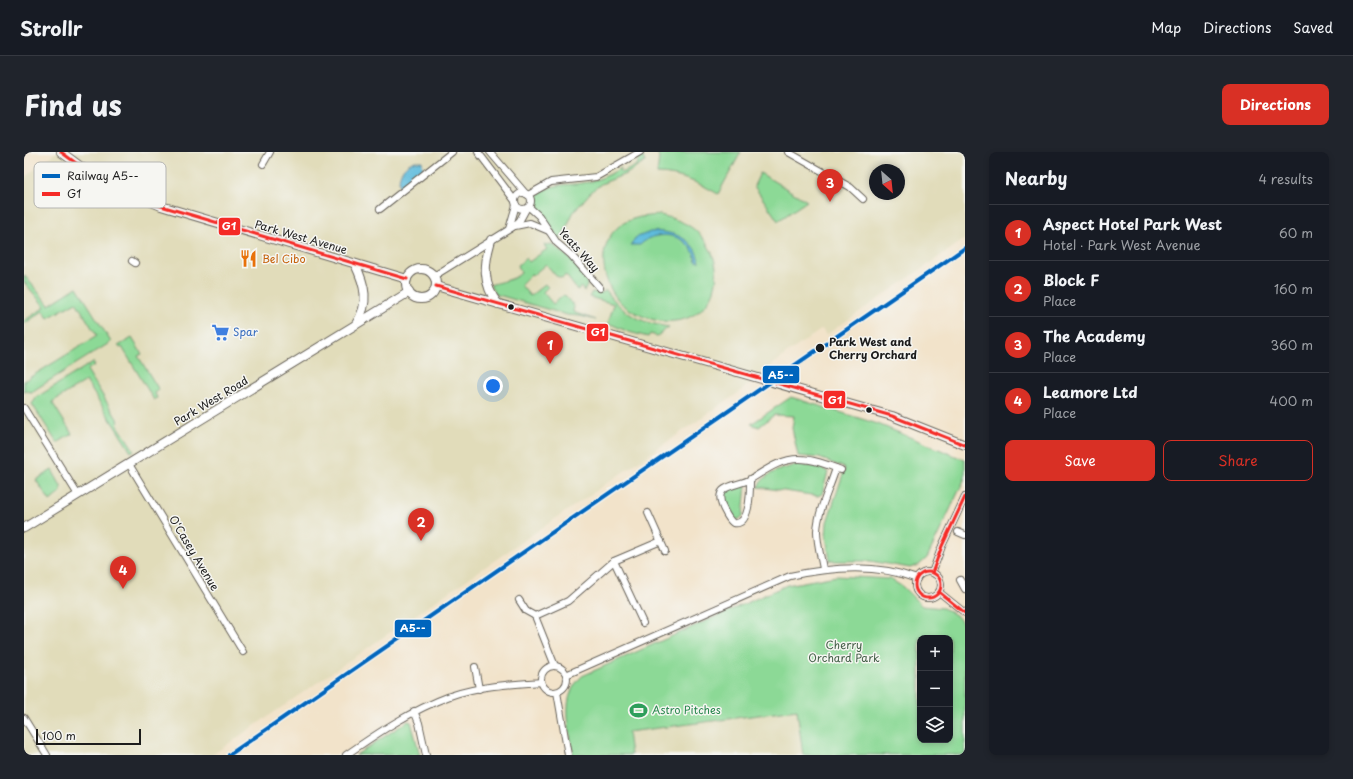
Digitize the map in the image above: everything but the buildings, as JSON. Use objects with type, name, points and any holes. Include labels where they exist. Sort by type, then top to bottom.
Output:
[{"type":"street","name":"Park West Avenue","points":[[61,152],[74,162]]},
{"type":"street","points":[[263,164],[270,152]]},
{"type":"street","points":[[380,209],[452,152]]},
{"type":"street","points":[[478,152],[521,210],[527,208]]},
{"type":"street","points":[[434,276],[511,228],[520,220],[531,201],[527,194],[490,152]]},
{"type":"street","points":[[511,228],[515,203],[518,195],[527,194],[551,182],[596,177],[640,152]]},
{"type":"street","points":[[788,152],[850,187],[863,199]]},
{"type":"street","name":"Park West Avenue","points":[[166,206],[249,233],[407,279]]},
{"type":"street","name":"Yeats Way","points":[[527,208],[539,216],[557,243],[571,254],[600,288]]},
{"type":"street","points":[[511,228],[527,223],[549,231]]},
{"type":"street","points":[[491,240],[485,265],[485,277],[491,295],[498,304]]},
{"type":"street","points":[[354,326],[364,307],[365,298],[364,284],[355,264]]},
{"type":"street","points":[[417,269],[427,270],[434,276],[436,286],[435,291],[427,298],[417,298],[409,292],[407,279],[409,275],[417,269]]},
{"type":"street","points":[[436,286],[892,416],[965,444]]},
{"type":"street","name":"Park West Road","points":[[24,528],[409,292]]},
{"type":"street","points":[[24,408],[78,495]]},
{"type":"street","points":[[750,479],[745,518],[740,523],[733,523],[727,516],[721,504],[720,496],[723,489],[750,479],[764,469],[787,460],[799,459],[838,469],[819,516],[818,539],[823,569]]},
{"type":"street","name":"O'Casey Avenue","points":[[128,464],[244,652]]},
{"type":"street","points":[[932,573],[942,546],[965,497]]},
{"type":"street","points":[[648,513],[666,551]]},
{"type":"street","points":[[958,532],[965,535]]},
{"type":"street","points":[[535,616],[568,601],[614,561],[661,541]]},
{"type":"street","points":[[614,561],[643,623]]},
{"type":"street","points":[[566,675],[790,576],[823,569],[862,568],[917,579]]},
{"type":"street","points":[[923,573],[932,573],[940,581],[939,592],[932,598],[923,598],[916,592],[915,587],[917,579],[923,573]]},
{"type":"street","points":[[960,580],[965,589]]},
{"type":"street","points":[[939,592],[965,613]]},
{"type":"street","points":[[519,600],[526,611],[535,616],[554,666]]},
{"type":"street","points":[[554,666],[562,669],[566,675],[566,683],[558,692],[549,692],[542,686],[541,682],[544,671],[554,666]]},
{"type":"street","points":[[475,667],[479,689]]},
{"type":"street","points":[[346,755],[391,724],[414,711],[451,695],[479,689],[541,682]]},
{"type":"street","points":[[558,692],[568,755]]},
{"type":"street","points":[[414,711],[419,723],[426,755]]},
{"type":"street","points":[[24,718],[47,755]]},
{"type":"shaded area","points":[[56,152],[965,152],[965,239],[826,335],[822,329],[786,354],[738,393],[212,755],[24,755],[24,178],[34,170],[34,208],[166,208],[166,162],[44,162]]},
{"type":"shaded area","points":[[797,710],[803,755],[631,755],[628,732]]},
{"type":"green space","points":[[657,152],[741,152],[718,194],[689,180],[665,174],[657,174],[659,157]]},
{"type":"green space","points":[[642,155],[645,162],[628,173],[601,184],[590,193],[573,213],[563,235],[559,239],[541,212],[536,201],[536,197],[541,192],[552,187],[593,181],[621,168],[620,172],[624,172],[637,165]]},
{"type":"green space","points":[[760,173],[807,201],[778,221],[754,186]]},
{"type":"green space","points":[[660,215],[683,223],[696,231],[711,250],[715,262],[716,285],[712,296],[705,306],[695,314],[687,318],[674,321],[655,320],[640,315],[626,307],[614,294],[604,270],[606,245],[612,234],[621,225],[636,218]]},
{"type":"green space","points":[[552,244],[569,257],[583,273],[587,286],[584,291],[581,287],[577,290],[566,275],[562,278],[556,276],[546,264],[532,276],[531,274],[521,285],[530,296],[545,284],[548,287],[543,292],[553,304],[564,295],[574,306],[573,312],[596,320],[580,316],[567,315],[495,294],[490,285],[518,276],[521,273],[518,265],[526,258],[529,262],[547,249],[544,245]]},
{"type":"green space","points":[[24,275],[49,305],[77,287],[111,342],[32,392],[24,391],[24,381],[97,336],[76,302],[48,318],[43,311],[24,324],[24,321],[45,307],[24,282]]},
{"type":"green space","points":[[606,290],[619,306],[633,316],[649,323],[669,327],[657,336],[650,334],[648,337],[629,332],[608,323],[614,304],[589,297],[592,292],[602,293]]},
{"type":"green space","points":[[132,338],[142,354],[138,356],[159,390],[155,393],[157,398],[154,400],[122,347],[120,348],[118,346]]},
{"type":"green space","points":[[93,362],[95,365],[87,370],[119,422],[117,424],[134,450],[131,452],[86,381],[52,402],[72,434],[57,443],[32,404],[37,397]]},
{"type":"green space","points":[[791,397],[878,424],[965,460],[965,478],[927,558],[919,565],[910,568],[870,561],[830,561],[826,536],[827,522],[845,468],[819,458],[798,456],[792,428],[794,416],[774,415],[759,427],[751,424]]},
{"type":"green space","points":[[797,465],[819,467],[828,472],[822,494],[818,496],[758,487],[765,478],[774,472]]},
{"type":"green space","points":[[52,470],[61,486],[61,492],[50,501],[36,480]]},
{"type":"green space","points":[[744,484],[746,485],[743,516],[738,520],[732,516],[727,509],[723,498],[725,493],[730,489]]},
{"type":"green space","name":"Cherry Orchard Park","points":[[836,576],[890,579],[903,587],[922,606],[943,608],[956,615],[965,626],[965,755],[803,755],[797,710],[628,732],[631,755],[573,755],[568,723],[568,703],[570,694],[582,676],[787,585]]},
{"type":"green space","points":[[408,721],[411,722],[420,755],[356,755]]},
{"type":"water","points":[[415,161],[422,161],[423,169],[400,187],[399,178],[402,171],[407,165]]},
{"type":"water","points":[[650,232],[666,232],[688,241],[697,254],[699,262],[696,261],[693,252],[688,245],[673,236],[656,236],[647,239],[640,245],[631,245],[635,238]]},
{"type":"rail line","name":"A5--","points":[[229,755],[965,248]]},
{"type":"transit line","name":"G1","points":[[61,152],[74,162]]},
{"type":"transit line","name":"G1","points":[[166,207],[407,279]]},
{"type":"transit line","name":"G1","points":[[436,286],[892,416],[965,445]]},
{"type":"transit line","name":"G1","points":[[932,573],[942,546],[965,497]]},
{"type":"transit line","name":"G1","points":[[928,572],[937,576],[941,585],[937,594],[928,598],[919,594],[915,585],[919,576],[928,572]]},
{"type":"transit line","name":"G1","points":[[939,592],[965,613]]},
{"type":"place","name":"The Academy","points":[[830,202]]},
{"type":"place","name":"Bel Cibo","points":[[249,259]]},
{"type":"place","name":"Spar","points":[[220,332]]},
{"type":"place","name":"Park West and Cherry Orchard","points":[[820,348]]},
{"type":"place","name":"Aspect Hotel Park West","points":[[550,364]]},
{"type":"place","name":"Block F","points":[[421,541]]},
{"type":"place","name":"Leamore Ltd","points":[[123,589]]},
{"type":"place","name":"Astro Pitches","points":[[639,710]]}]
